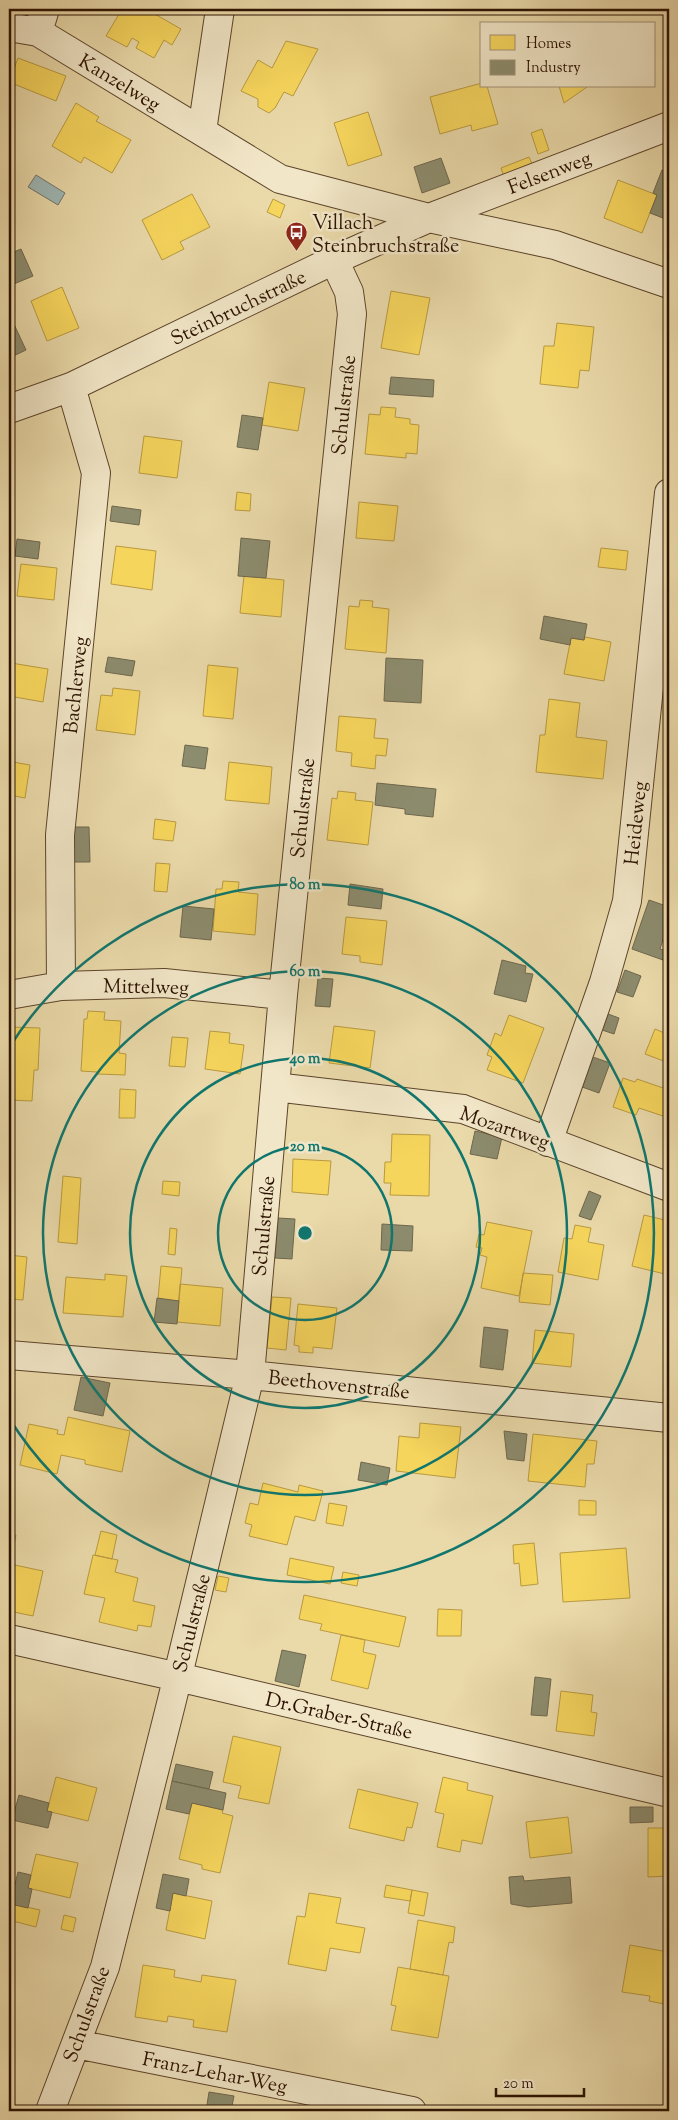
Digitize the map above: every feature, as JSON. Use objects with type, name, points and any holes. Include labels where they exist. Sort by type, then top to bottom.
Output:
[{"type":"street","points":[[202,131],[220,9]]},
{"type":"street","name":"Kanzelweg","points":[[9,27],[41,20],[202,131],[280,179],[429,218]]},
{"type":"street","name":"Felsenweg","points":[[429,218],[669,126]]},
{"type":"street","points":[[429,218],[554,245],[669,284]]},
{"type":"street","name":"Steinbruchstraße","points":[[9,408],[71,387],[334,260],[429,218]]},
{"type":"street","name":"Schulstraße","points":[[50,2111],[105,1967],[178,1677],[250,1375],[275,1087],[352,314],[349,292],[334,260]]},
{"type":"street","name":"Bachlerweg","points":[[61,986],[60,835],[96,473],[71,387]]},
{"type":"street","name":"Heideweg","points":[[548,1142],[604,982],[628,901],[669,493]]},
{"type":"street","name":"Mittelweg","points":[[9,996],[61,986],[164,983],[284,995]]},
{"type":"street","name":"Mozartweg","points":[[275,1087],[463,1109],[669,1187]]},
{"type":"street","name":"Beethovenstraße","points":[[9,1355],[250,1375],[669,1418]]},
{"type":"street","name":"Dr.Graber-Straße","points":[[9,1640],[178,1677],[669,1792]]},
{"type":"street","name":"Franz-Lehar-Weg","points":[[76,2044],[412,2111]]},
{"type":"water","points":[[36,175],[65,193],[58,205],[28,187]]},
{"type":"building: Homes","points":[[122,9],[146,9],[181,29],[172,45],[164,40],[154,58],[136,48],[139,42],[132,38],[127,47],[106,36]]},
{"type":"building: Homes","points":[[286,41],[318,49],[293,96],[284,92],[275,108],[269,113],[258,107],[258,99],[241,91],[258,60],[272,68]]},
{"type":"building: Homes","points":[[18,58],[66,76],[56,101],[9,82]]},
{"type":"building: Homes","points":[[480,84],[480,88],[488,88],[498,124],[472,131],[471,125],[440,134],[430,97]]},
{"type":"building: Homes","points":[[560,88],[586,88],[564,103]]},
{"type":"building: Homes","points":[[76,103],[99,117],[96,121],[131,140],[112,173],[84,157],[81,163],[52,146]]},
{"type":"building: Homes","points":[[368,112],[382,155],[348,166],[334,123]]},
{"type":"building: Homes","points":[[542,129],[549,150],[538,154],[531,133]]},
{"type":"building: Homes","points":[[529,157],[533,166],[504,177],[501,168]]},
{"type":"building: Homes","points":[[618,180],[657,195],[642,233],[604,218]]},
{"type":"building: Homes","points":[[192,194],[210,227],[180,242],[184,249],[162,260],[142,220]]},
{"type":"building: Homes","points":[[273,199],[285,205],[280,218],[267,212]]},
{"type":"building: Homes","points":[[62,287],[79,328],[47,341],[31,301]]},
{"type":"building: Homes","points":[[391,291],[430,298],[419,355],[381,348]]},
{"type":"building: Homes","points":[[557,323],[594,327],[589,371],[580,370],[578,388],[540,384],[544,346],[554,346]]},
{"type":"building: Homes","points":[[269,382],[305,388],[298,431],[262,425]]},
{"type":"building: Homes","points":[[381,407],[396,408],[395,417],[410,419],[410,424],[419,425],[417,454],[406,453],[406,458],[365,454],[369,414],[380,415]]},
{"type":"building: Homes","points":[[144,436],[182,441],[177,478],[139,473]]},
{"type":"building: Homes","points":[[237,492],[251,494],[250,511],[235,510]]},
{"type":"building: Homes","points":[[359,502],[398,506],[394,541],[356,538]]},
{"type":"building: Homes","points":[[116,546],[156,551],[152,590],[111,584]]},
{"type":"building: Homes","points":[[601,548],[628,551],[626,570],[598,567]]},
{"type":"building: Homes","points":[[21,564],[57,568],[54,600],[17,596]]},
{"type":"building: Homes","points":[[244,576],[284,580],[281,617],[240,613]]},
{"type":"building: Homes","points":[[360,600],[373,601],[372,607],[389,609],[386,653],[345,649],[349,606],[359,607]]},
{"type":"building: Homes","points":[[585,637],[611,642],[604,681],[564,674],[571,638],[584,640]]},
{"type":"building: Homes","points":[[11,663],[48,669],[43,702],[9,696]]},
{"type":"building: Homes","points":[[208,665],[238,668],[233,719],[203,716]]},
{"type":"building: Homes","points":[[113,688],[140,691],[135,735],[96,730],[101,695],[112,696]]},
{"type":"building: Homes","points":[[549,699],[580,703],[576,737],[607,741],[603,779],[536,772],[540,735],[545,735]]},
{"type":"building: Homes","points":[[339,716],[376,719],[374,738],[388,739],[386,756],[376,755],[375,769],[351,766],[352,753],[336,751]]},
{"type":"building: Homes","points":[[9,754],[14,755],[13,762],[30,765],[25,798],[9,795]]},
{"type":"building: Homes","points":[[229,762],[272,767],[269,804],[225,800]]},
{"type":"building: Homes","points":[[338,791],[356,793],[355,800],[373,802],[368,845],[327,840],[332,798],[337,799]]},
{"type":"building: Homes","points":[[155,819],[176,822],[173,841],[153,839]]},
{"type":"building: Homes","points":[[156,863],[170,864],[167,892],[154,891]]},
{"type":"building: Homes","points":[[223,881],[239,882],[238,892],[258,894],[255,935],[213,931],[216,889],[222,889]]},
{"type":"building: Homes","points":[[346,917],[387,921],[382,965],[360,962],[360,956],[342,954]]},
{"type":"building: Homes","points":[[669,989],[669,1007],[663,1005]]},
{"type":"building: Homes","points":[[88,1011],[105,1012],[104,1020],[121,1021],[119,1053],[126,1054],[125,1075],[97,1074],[97,1072],[81,1071],[84,1019],[87,1019]]},
{"type":"building: Homes","points":[[509,1015],[544,1028],[523,1083],[487,1070],[492,1057],[487,1055],[495,1033],[501,1036]]},
{"type":"building: Homes","points":[[334,1026],[375,1031],[370,1068],[329,1063]]},
{"type":"building: Homes","points":[[9,1027],[40,1028],[38,1070],[34,1070],[32,1101],[9,1100]]},
{"type":"building: Homes","points":[[655,1029],[669,1035],[669,1063],[645,1054]]},
{"type":"building: Homes","points":[[210,1031],[230,1033],[229,1043],[244,1045],[240,1074],[205,1069]]},
{"type":"building: Homes","points":[[172,1037],[188,1038],[185,1067],[169,1066]]},
{"type":"building: Homes","points":[[623,1078],[635,1082],[637,1079],[669,1090],[669,1118],[639,1108],[636,1115],[613,1107]]},
{"type":"building: Homes","points":[[120,1089],[136,1090],[135,1118],[119,1118]]},
{"type":"building: Homes","points":[[392,1134],[430,1135],[429,1196],[390,1195],[391,1183],[384,1183],[385,1162],[391,1162]]},
{"type":"building: Homes","points":[[293,1159],[331,1161],[328,1195],[292,1192]]},
{"type":"building: Homes","points":[[63,1176],[81,1178],[77,1244],[58,1242]]},
{"type":"building: Homes","points":[[163,1181],[180,1182],[179,1196],[162,1194]]},
{"type":"building: Homes","points":[[644,1215],[669,1221],[669,1275],[632,1266]]},
{"type":"building: Homes","points":[[487,1222],[532,1231],[519,1296],[481,1288],[487,1257],[480,1255],[482,1248],[476,1247],[479,1234],[484,1235]]},
{"type":"building: Homes","points":[[575,1225],[591,1228],[588,1242],[604,1245],[598,1280],[558,1272],[564,1238],[572,1239]]},
{"type":"building: Homes","points":[[170,1228],[177,1229],[175,1255],[168,1254]]},
{"type":"building: Homes","points":[[9,1255],[27,1257],[23,1300],[9,1299]]},
{"type":"building: Homes","points":[[161,1266],[182,1268],[179,1301],[158,1299]]},
{"type":"building: Homes","points":[[523,1273],[553,1275],[550,1305],[519,1302]]},
{"type":"building: Homes","points":[[105,1274],[127,1276],[123,1317],[63,1313],[66,1277],[105,1280]]},
{"type":"building: Homes","points":[[180,1284],[223,1288],[220,1326],[177,1322]]},
{"type":"building: Homes","points":[[272,1297],[291,1298],[286,1350],[267,1348]]},
{"type":"building: Homes","points":[[298,1304],[337,1308],[332,1349],[313,1347],[313,1353],[299,1352],[299,1346],[294,1345]]},
{"type":"building: Homes","points":[[535,1330],[574,1334],[571,1367],[532,1363]]},
{"type":"building: Homes","points":[[68,1417],[130,1431],[122,1472],[85,1464],[85,1460],[61,1455],[57,1474],[20,1465],[29,1424],[58,1430],[57,1434],[64,1435]]},
{"type":"building: Homes","points":[[420,1423],[461,1427],[455,1478],[396,1471],[399,1436],[419,1438]]},
{"type":"building: Homes","points":[[533,1434],[597,1441],[594,1464],[587,1464],[585,1487],[528,1481]]},
{"type":"building: Homes","points":[[263,1483],[298,1492],[299,1485],[323,1491],[315,1521],[295,1516],[287,1545],[249,1536],[252,1525],[245,1523],[250,1503],[258,1505]]},
{"type":"building: Homes","points":[[579,1500],[596,1501],[596,1515],[579,1515]]},
{"type":"building: Homes","points":[[329,1503],[347,1506],[343,1526],[326,1523]]},
{"type":"building: Homes","points":[[101,1531],[117,1535],[112,1559],[95,1555]]},
{"type":"building: Homes","points":[[9,1533],[16,1535],[10,1564],[43,1571],[33,1616],[9,1611]]},
{"type":"building: Homes","points":[[534,1543],[538,1584],[521,1586],[519,1563],[514,1564],[513,1545]]},
{"type":"building: Homes","points":[[626,1548],[630,1598],[563,1602],[560,1553]]},
{"type":"building: Homes","points":[[93,1555],[118,1560],[115,1572],[138,1578],[133,1601],[155,1606],[151,1627],[138,1625],[137,1631],[99,1622],[105,1598],[84,1594]]},
{"type":"building: Homes","points":[[290,1558],[334,1567],[330,1584],[287,1575]]},
{"type":"building: Homes","points":[[343,1572],[359,1575],[357,1586],[341,1583]]},
{"type":"building: Homes","points":[[218,1576],[229,1578],[226,1592],[215,1590]]},
{"type":"building: Homes","points":[[304,1595],[406,1617],[399,1647],[320,1630],[322,1624],[299,1619]]},
{"type":"building: Homes","points":[[438,1609],[462,1610],[461,1636],[437,1636]]},
{"type":"building: Homes","points":[[341,1635],[365,1640],[363,1652],[376,1655],[368,1689],[331,1680]]},
{"type":"building: Homes","points":[[561,1691],[593,1695],[591,1712],[597,1713],[594,1736],[556,1731]]},
{"type":"building: Homes","points":[[233,1736],[281,1747],[269,1804],[238,1798],[241,1786],[223,1782]]},
{"type":"building: Homes","points":[[56,1777],[97,1788],[88,1821],[47,1811]]},
{"type":"building: Homes","points":[[443,1777],[468,1783],[467,1790],[493,1796],[482,1844],[462,1840],[460,1852],[437,1847],[444,1814],[435,1812]]},
{"type":"building: Homes","points":[[358,1789],[418,1803],[412,1828],[407,1827],[404,1841],[349,1828]]},
{"type":"building: Homes","points":[[192,1803],[223,1810],[222,1813],[233,1816],[220,1873],[202,1869],[202,1865],[179,1859]]},
{"type":"building: Homes","points":[[568,1817],[572,1853],[530,1858],[526,1822]]},
{"type":"building: Homes","points":[[648,1828],[669,1828],[669,1876],[648,1877]]},
{"type":"building: Homes","points":[[36,1854],[78,1863],[70,1898],[28,1888]]},
{"type":"building: Homes","points":[[386,1885],[412,1890],[410,1901],[384,1897]]},
{"type":"building: Homes","points":[[412,1890],[428,1893],[424,1916],[408,1913]]},
{"type":"building: Homes","points":[[173,1893],[212,1901],[205,1939],[166,1930]]},
{"type":"building: Homes","points":[[309,1893],[341,1898],[336,1923],[365,1928],[360,1953],[330,1948],[326,1971],[288,1964],[297,1916],[305,1917]]},
{"type":"building: Homes","points":[[9,1903],[40,1910],[36,1927],[9,1920]]},
{"type":"building: Homes","points":[[64,1915],[76,1918],[73,1932],[61,1929]]},
{"type":"building: Homes","points":[[418,1920],[455,1927],[453,1943],[449,1942],[443,1975],[410,1969]]},
{"type":"building: Homes","points":[[630,1945],[668,1952],[665,1972],[669,1972],[669,2005],[649,2001],[650,1996],[622,1992]]},
{"type":"building: Homes","points":[[143,1965],[175,1970],[174,1977],[201,1982],[202,1975],[236,1980],[227,2032],[193,2027],[194,2020],[168,2016],[167,2022],[135,2017]]},
{"type":"building: Homes","points":[[398,1967],[449,1976],[438,2038],[391,2030],[396,2006],[391,2005]]},
{"type":"building: Industry","points":[[441,158],[450,183],[422,193],[414,167]]},
{"type":"building: Industry","points":[[662,170],[669,172],[668,220],[650,213],[657,195],[653,193]]},
{"type":"building: Industry","points":[[21,249],[33,276],[9,286],[9,254]]},
{"type":"building: Industry","points":[[12,320],[26,350],[9,358],[9,322]]},
{"type":"building: Industry","points":[[391,377],[434,380],[433,397],[389,394]]},
{"type":"building: Industry","points":[[242,415],[263,418],[258,450],[237,447]]},
{"type":"building: Industry","points":[[112,506],[141,510],[139,525],[110,521]]},
{"type":"building: Industry","points":[[241,538],[270,541],[266,578],[238,576]]},
{"type":"building: Industry","points":[[17,539],[40,542],[38,559],[15,556]]},
{"type":"building: Industry","points":[[544,616],[587,624],[584,640],[571,638],[570,645],[540,639]]},
{"type":"building: Industry","points":[[108,657],[135,661],[132,676],[105,672]]},
{"type":"building: Industry","points":[[386,658],[423,660],[421,703],[384,701]]},
{"type":"building: Industry","points":[[185,745],[208,748],[205,769],[182,766]]},
{"type":"building: Industry","points":[[377,783],[436,789],[433,817],[405,814],[405,809],[375,805]]},
{"type":"building: Industry","points":[[72,827],[89,827],[90,862],[73,862]]},
{"type":"building: Industry","points":[[350,884],[383,889],[381,909],[348,905]]},
{"type":"building: Industry","points":[[649,900],[669,907],[669,921],[660,949],[666,951],[663,960],[632,949]]},
{"type":"building: Industry","points":[[183,906],[214,909],[211,940],[180,937]]},
{"type":"building: Industry","points":[[502,960],[526,966],[525,973],[533,974],[526,1002],[494,994]]},
{"type":"building: Industry","points":[[625,970],[641,976],[633,997],[617,992]]},
{"type":"building: Industry","points":[[318,978],[333,979],[330,1007],[315,1006]]},
{"type":"building: Industry","points":[[608,1014],[619,1018],[614,1034],[602,1030]]},
{"type":"building: Industry","points":[[593,1057],[610,1063],[599,1093],[582,1087]]},
{"type":"building: Industry","points":[[475,1131],[502,1137],[497,1159],[470,1154]]},
{"type":"building: Industry","points":[[589,1191],[601,1196],[591,1220],[579,1216]]},
{"type":"building: Industry","points":[[278,1218],[295,1219],[292,1259],[275,1258]]},
{"type":"building: Industry","points":[[382,1224],[413,1226],[412,1251],[381,1250]]},
{"type":"building: Industry","points":[[157,1298],[179,1301],[177,1324],[154,1322]]},
{"type":"building: Industry","points":[[484,1327],[508,1330],[503,1370],[480,1367]]},
{"type":"building: Industry","points":[[81,1377],[110,1383],[103,1416],[74,1410]]},
{"type":"building: Industry","points":[[504,1431],[527,1434],[524,1461],[507,1459]]},
{"type":"building: Industry","points":[[361,1462],[390,1468],[387,1485],[358,1480]]},
{"type":"building: Industry","points":[[282,1650],[306,1655],[299,1687],[275,1681]]},
{"type":"building: Industry","points":[[535,1677],[551,1679],[547,1716],[531,1715]]},
{"type":"building: Industry","points":[[176,1764],[213,1772],[209,1789],[172,1781]]},
{"type":"building: Industry","points":[[172,1781],[226,1793],[223,1810],[192,1803],[189,1814],[166,1809]]},
{"type":"building: Industry","points":[[19,1795],[49,1803],[47,1811],[52,1812],[48,1828],[12,1820]]},
{"type":"building: Industry","points":[[630,1807],[653,1807],[653,1822],[630,1823]]},
{"type":"building: Industry","points":[[18,1872],[31,1875],[28,1888],[32,1889],[28,1908],[10,1904]]},
{"type":"building: Industry","points":[[163,1874],[189,1879],[186,1896],[173,1893],[170,1911],[156,1908]]},
{"type":"building: Industry","points":[[523,1876],[524,1881],[570,1877],[572,1903],[528,1907],[511,1904],[509,1877]]},
{"type":"building: Industry","points":[[209,2092],[234,2096],[231,2111],[206,2111]]},
{"type":"place","name":"Villach Steinbruchstraße","points":[[296,252]]}]
